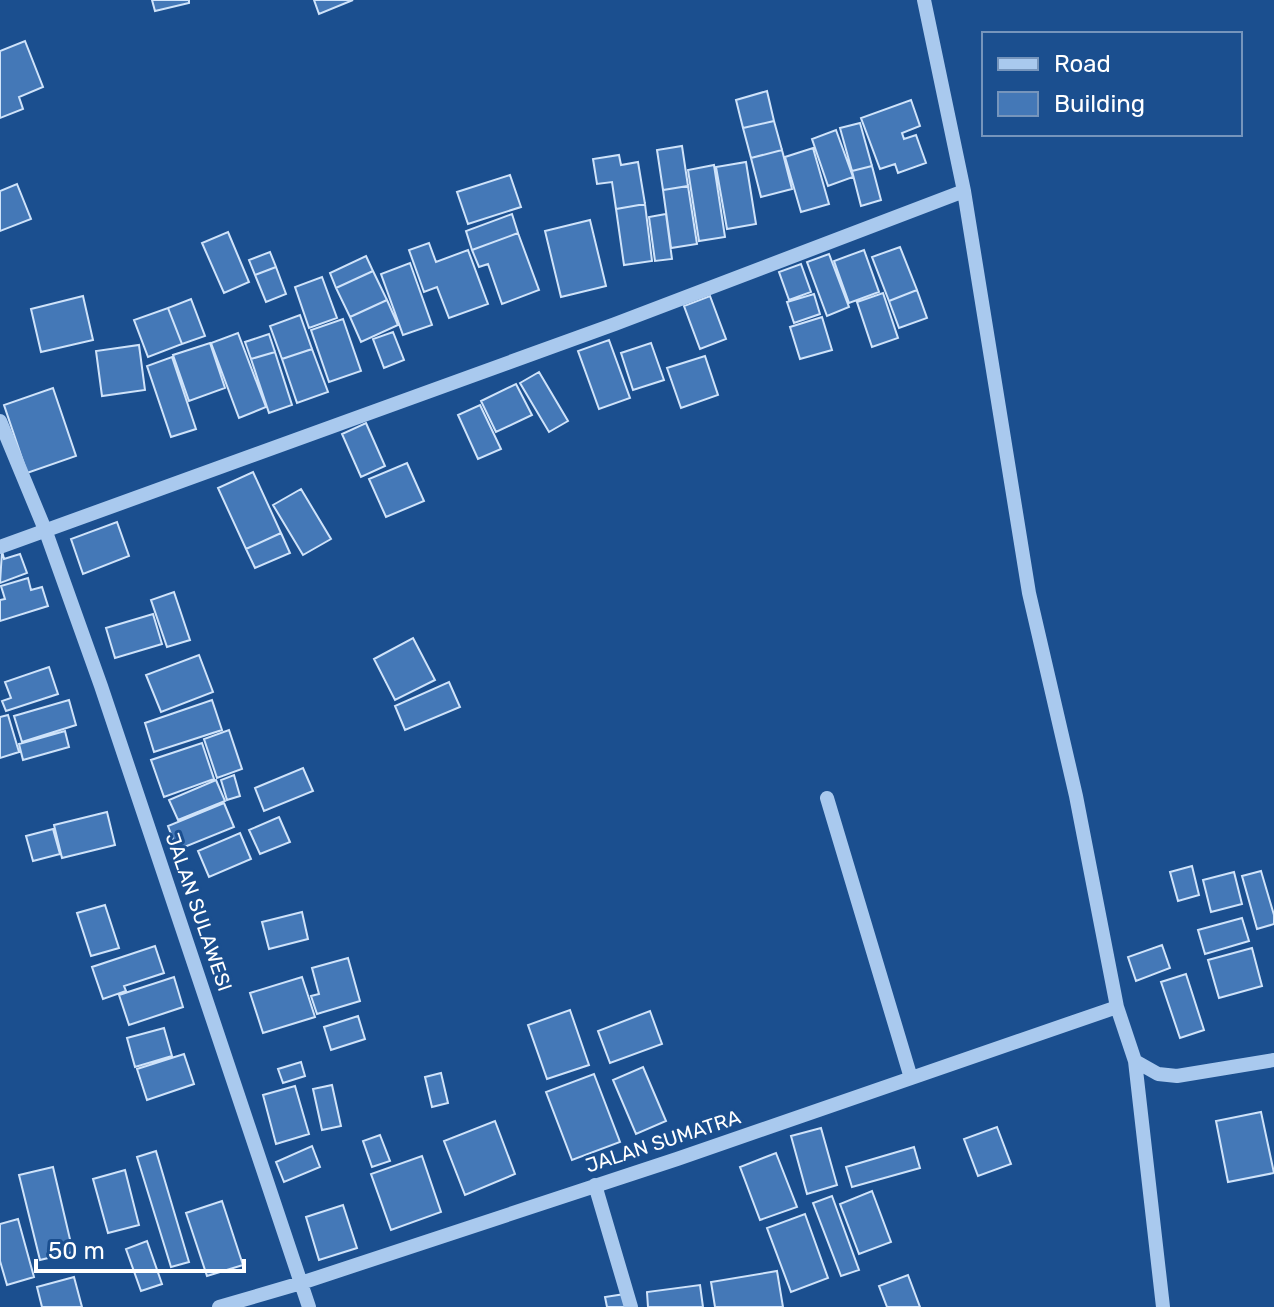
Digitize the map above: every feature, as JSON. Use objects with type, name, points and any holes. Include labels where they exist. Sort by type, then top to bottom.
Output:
[{"type":"street","points":[[924,0],[964,191],[1029,593],[1076,796],[1117,1007],[1135,1061],[1163,1307]]},
{"type":"street","points":[[0,547],[600,330],[964,191]]},
{"type":"street","name":"JALAN SULAWESI","points":[[0,421],[46,532],[101,686],[309,1307]]},
{"type":"street","points":[[827,798],[911,1078]]},
{"type":"street","name":"JALAN SUMATRA","points":[[219,1307],[301,1283],[595,1185],[1117,1007]]},
{"type":"street","points":[[1135,1061],[1158,1074],[1177,1076],[1274,1060]]},
{"type":"street","points":[[595,1185],[631,1307]]},
{"type":"building","points":[[152,0],[189,0],[189,3],[155,11]]},
{"type":"building","points":[[314,0],[353,0],[319,14]]},
{"type":"building","points":[[25,41],[43,87],[19,97],[23,109],[0,118],[0,51]]},
{"type":"building","points":[[767,91],[774,121],[743,128],[736,100]]},
{"type":"building","points":[[911,100],[920,126],[902,133],[904,139],[916,135],[926,163],[898,173],[895,164],[880,169],[861,118]]},
{"type":"building","points":[[774,121],[782,150],[751,158],[743,128]]},
{"type":"building","points":[[860,123],[872,166],[852,171],[840,128]]},
{"type":"building","points":[[836,130],[853,177],[828,186],[812,139]]},
{"type":"building","points":[[682,146],[688,186],[663,190],[657,150]]},
{"type":"building","points":[[813,148],[829,204],[801,212],[785,157]]},
{"type":"building","points":[[782,150],[792,189],[761,197],[751,158]]},
{"type":"building","points":[[619,155],[621,165],[638,162],[645,204],[616,209],[612,182],[597,184],[593,159]]},
{"type":"building","points":[[746,162],[756,224],[727,229],[716,167]]},
{"type":"building","points":[[714,165],[725,237],[699,241],[688,170]]},
{"type":"building","points":[[872,166],[881,200],[861,206],[852,171]]},
{"type":"building","points":[[510,175],[521,207],[468,224],[457,192]]},
{"type":"building","points":[[17,184],[31,219],[0,231],[0,191]]},
{"type":"building","points":[[688,186],[697,244],[671,248],[663,190]]},
{"type":"building","points":[[645,204],[652,261],[624,265],[616,209]]},
{"type":"building","points":[[512,214],[518,233],[472,250],[466,231]]},
{"type":"building","points":[[666,214],[672,259],[655,261],[649,217]]},
{"type":"building","points":[[590,220],[606,286],[561,297],[545,231]]},
{"type":"building","points":[[228,232],[249,282],[224,293],[202,243]]},
{"type":"building","points":[[518,233],[539,290],[502,304],[488,264],[479,267],[472,250]]},
{"type":"building","points":[[429,243],[436,262],[468,250],[488,304],[449,318],[437,287],[424,292],[409,250]]},
{"type":"building","points":[[900,247],[917,290],[889,301],[872,257]]},
{"type":"building","points":[[864,250],[879,292],[849,303],[834,261]]},
{"type":"building","points":[[270,252],[276,267],[255,275],[249,260]]},
{"type":"building","points":[[829,254],[849,307],[827,316],[807,262]]},
{"type":"building","points":[[366,256],[373,271],[336,288],[330,273]]},
{"type":"building","points":[[410,263],[432,325],[403,335],[381,274]]},
{"type":"building","points":[[801,264],[811,292],[789,300],[779,272]]},
{"type":"building","points":[[276,267],[286,294],[266,302],[255,275]]},
{"type":"building","points":[[373,271],[387,300],[350,317],[336,288]]},
{"type":"building","points":[[322,277],[337,318],[309,328],[295,287]]},
{"type":"building","points":[[917,290],[927,318],[899,328],[889,301]]},
{"type":"building","points":[[883,293],[898,338],[872,347],[857,302]]},
{"type":"building","points":[[814,294],[820,314],[794,323],[787,302]]},
{"type":"building","points":[[83,296],[93,340],[41,352],[31,309]]},
{"type":"building","points":[[710,296],[726,339],[700,349],[684,306]]},
{"type":"building","points":[[191,299],[205,336],[182,344],[168,308]]},
{"type":"building","points":[[387,300],[398,325],[361,342],[350,317]]},
{"type":"building","points":[[168,308],[182,344],[148,357],[134,320]]},
{"type":"building","points":[[300,315],[312,349],[282,359],[270,326]]},
{"type":"building","points":[[822,317],[832,350],[800,359],[790,327]]},
{"type":"building","points":[[343,319],[361,371],[329,382],[311,330]]},
{"type":"building","points":[[393,332],[404,360],[384,368],[373,339]]},
{"type":"building","points":[[238,333],[266,407],[239,418],[211,343]]},
{"type":"building","points":[[269,334],[275,352],[251,359],[245,342]]},
{"type":"building","points":[[609,340],[630,398],[599,409],[578,351]]},
{"type":"building","points":[[210,343],[225,388],[189,401],[173,355]]},
{"type":"building","points":[[651,343],[664,380],[633,390],[621,353]]},
{"type":"building","points":[[139,345],[145,390],[102,396],[96,351]]},
{"type":"building","points":[[312,349],[328,392],[297,403],[282,359]]},
{"type":"building","points":[[275,352],[292,405],[269,413],[251,359]]},
{"type":"building","points":[[705,356],[718,395],[681,408],[667,368]]},
{"type":"building","points":[[172,357],[196,429],[171,437],[147,366]]},
{"type":"building","points":[[539,372],[568,421],[549,432],[520,383]]},
{"type":"building","points":[[516,384],[532,415],[496,432],[481,401]]},
{"type":"building","points":[[53,388],[76,456],[27,473],[4,405]]},
{"type":"building","points":[[480,405],[501,449],[478,459],[458,415]]},
{"type":"building","points":[[366,423],[385,466],[361,477],[342,434]]},
{"type":"building","points":[[407,463],[424,501],[386,517],[369,479]]},
{"type":"building","points":[[253,472],[281,533],[246,549],[218,488]]},
{"type":"building","points":[[301,489],[331,539],[303,555],[273,505]]},
{"type":"building","points":[[117,522],[129,556],[83,574],[71,539]]},
{"type":"building","points":[[281,533],[290,553],[255,568],[246,549]]},
{"type":"building","points":[[2,551],[4,559],[20,554],[27,573],[0,583]]},
{"type":"building","points":[[28,578],[31,590],[42,587],[48,606],[0,621],[0,600],[5,599],[1,586]]},
{"type":"building","points":[[174,592],[190,640],[167,647],[151,600]]},
{"type":"building","points":[[153,614],[162,644],[115,658],[106,628]]},
{"type":"building","points":[[413,638],[435,680],[395,700],[374,659]]},
{"type":"building","points":[[199,655],[213,692],[161,712],[146,675]]},
{"type":"building","points":[[49,667],[58,694],[6,711],[2,701],[11,698],[5,682]]},
{"type":"building","points":[[449,682],[460,707],[405,730],[395,706]]},
{"type":"building","points":[[69,700],[76,725],[22,742],[14,716]]},
{"type":"building","points":[[212,700],[222,730],[154,752],[145,723]]},
{"type":"building","points":[[8,715],[19,752],[0,758],[0,717]]},
{"type":"building","points":[[229,730],[242,769],[217,778],[204,739]]},
{"type":"building","points":[[65,731],[69,747],[23,760],[19,744]]},
{"type":"building","points":[[202,743],[214,779],[164,797],[151,760]]},
{"type":"building","points":[[303,768],[313,791],[264,811],[255,788]]},
{"type":"building","points":[[234,775],[240,796],[227,800],[221,780]]},
{"type":"building","points":[[216,780],[225,801],[178,820],[169,800]]},
{"type":"building","points":[[224,803],[234,827],[177,850],[168,826]]},
{"type":"building","points":[[107,812],[115,845],[62,858],[54,825]]},
{"type":"building","points":[[279,817],[290,842],[260,854],[249,830]]},
{"type":"building","points":[[53,829],[60,854],[33,861],[26,836]]},
{"type":"building","points":[[240,833],[251,859],[209,877],[198,851]]},
{"type":"building","points":[[1192,866],[1199,895],[1178,901],[1170,872]]},
{"type":"building","points":[[1261,871],[1274,924],[1257,929],[1242,876]]},
{"type":"building","points":[[1234,872],[1242,904],[1211,912],[1203,880]]},
{"type":"building","points":[[105,905],[119,948],[91,956],[77,913]]},
{"type":"building","points":[[302,912],[308,939],[269,949],[262,922]]},
{"type":"building","points":[[1242,918],[1249,941],[1205,954],[1198,930]]},
{"type":"building","points":[[1162,945],[1170,968],[1136,981],[1128,957]]},
{"type":"building","points":[[155,946],[164,973],[124,986],[126,991],[103,999],[92,967]]},
{"type":"building","points":[[1252,948],[1262,986],[1219,998],[1208,960]]},
{"type":"building","points":[[348,958],[360,1001],[317,1014],[311,996],[319,994],[312,968]]},
{"type":"building","points":[[1186,974],[1204,1030],[1180,1038],[1161,982]]},
{"type":"building","points":[[174,977],[183,1007],[129,1025],[119,995]]},
{"type":"building","points":[[302,977],[315,1017],[263,1033],[250,993]]},
{"type":"building","points":[[570,1010],[589,1065],[547,1079],[528,1025]]},
{"type":"building","points":[[650,1011],[662,1044],[610,1063],[598,1031]]},
{"type":"building","points":[[358,1016],[365,1039],[331,1050],[324,1027]]},
{"type":"building","points":[[164,1028],[172,1056],[135,1067],[127,1038]]},
{"type":"building","points":[[184,1054],[194,1084],[147,1100],[137,1069]]},
{"type":"building","points":[[301,1062],[305,1076],[283,1083],[278,1069]]},
{"type":"building","points":[[643,1067],[666,1121],[636,1134],[613,1080]]},
{"type":"building","points":[[441,1073],[448,1103],[432,1107],[425,1077]]},
{"type":"building","points":[[594,1074],[620,1142],[572,1160],[546,1092]]},
{"type":"building","points":[[332,1085],[341,1126],[322,1130],[313,1089]]},
{"type":"building","points":[[295,1086],[309,1134],[276,1144],[263,1095]]},
{"type":"building","points":[[1261,1112],[1274,1173],[1228,1182],[1216,1121]]},
{"type":"building","points":[[495,1121],[515,1174],[465,1195],[444,1141]]},
{"type":"building","points":[[997,1127],[1011,1164],[978,1176],[964,1139]]},
{"type":"building","points":[[821,1128],[837,1185],[807,1194],[791,1136]]},
{"type":"building","points":[[380,1135],[390,1161],[372,1167],[363,1141]]},
{"type":"building","points":[[312,1146],[320,1167],[284,1182],[276,1162]]},
{"type":"building","points":[[914,1147],[920,1168],[852,1187],[846,1167]]},
{"type":"building","points":[[156,1151],[189,1262],[171,1267],[137,1157]]},
{"type":"building","points":[[776,1153],[797,1207],[760,1220],[740,1167]]},
{"type":"building","points":[[422,1156],[441,1212],[391,1230],[371,1174]]},
{"type":"building","points":[[53,1167],[73,1252],[40,1260],[19,1175]]},
{"type":"building","points":[[125,1170],[139,1225],[108,1233],[93,1179]]},
{"type":"building","points":[[872,1191],[891,1242],[859,1254],[840,1204]]},
{"type":"building","points":[[832,1196],[859,1270],[841,1276],[813,1203]]},
{"type":"building","points":[[222,1201],[243,1265],[207,1276],[186,1213]]},
{"type":"building","points":[[343,1205],[357,1248],[319,1260],[306,1217]]},
{"type":"building","points":[[805,1214],[828,1278],[791,1292],[767,1228]]},
{"type":"building","points":[[18,1219],[34,1277],[7,1285],[0,1261],[0,1224]]},
{"type":"building","points":[[147,1241],[162,1284],[141,1291],[126,1249]]},
{"type":"building","points":[[777,1271],[783,1307],[715,1307],[711,1282]]},
{"type":"building","points":[[908,1275],[920,1307],[887,1307],[879,1286]]},
{"type":"building","points":[[74,1277],[82,1307],[42,1307],[37,1287]]},
{"type":"building","points":[[700,1285],[703,1307],[648,1307],[647,1292]]},
{"type":"building","points":[[625,1294],[627,1307],[607,1307],[605,1297]]}]
